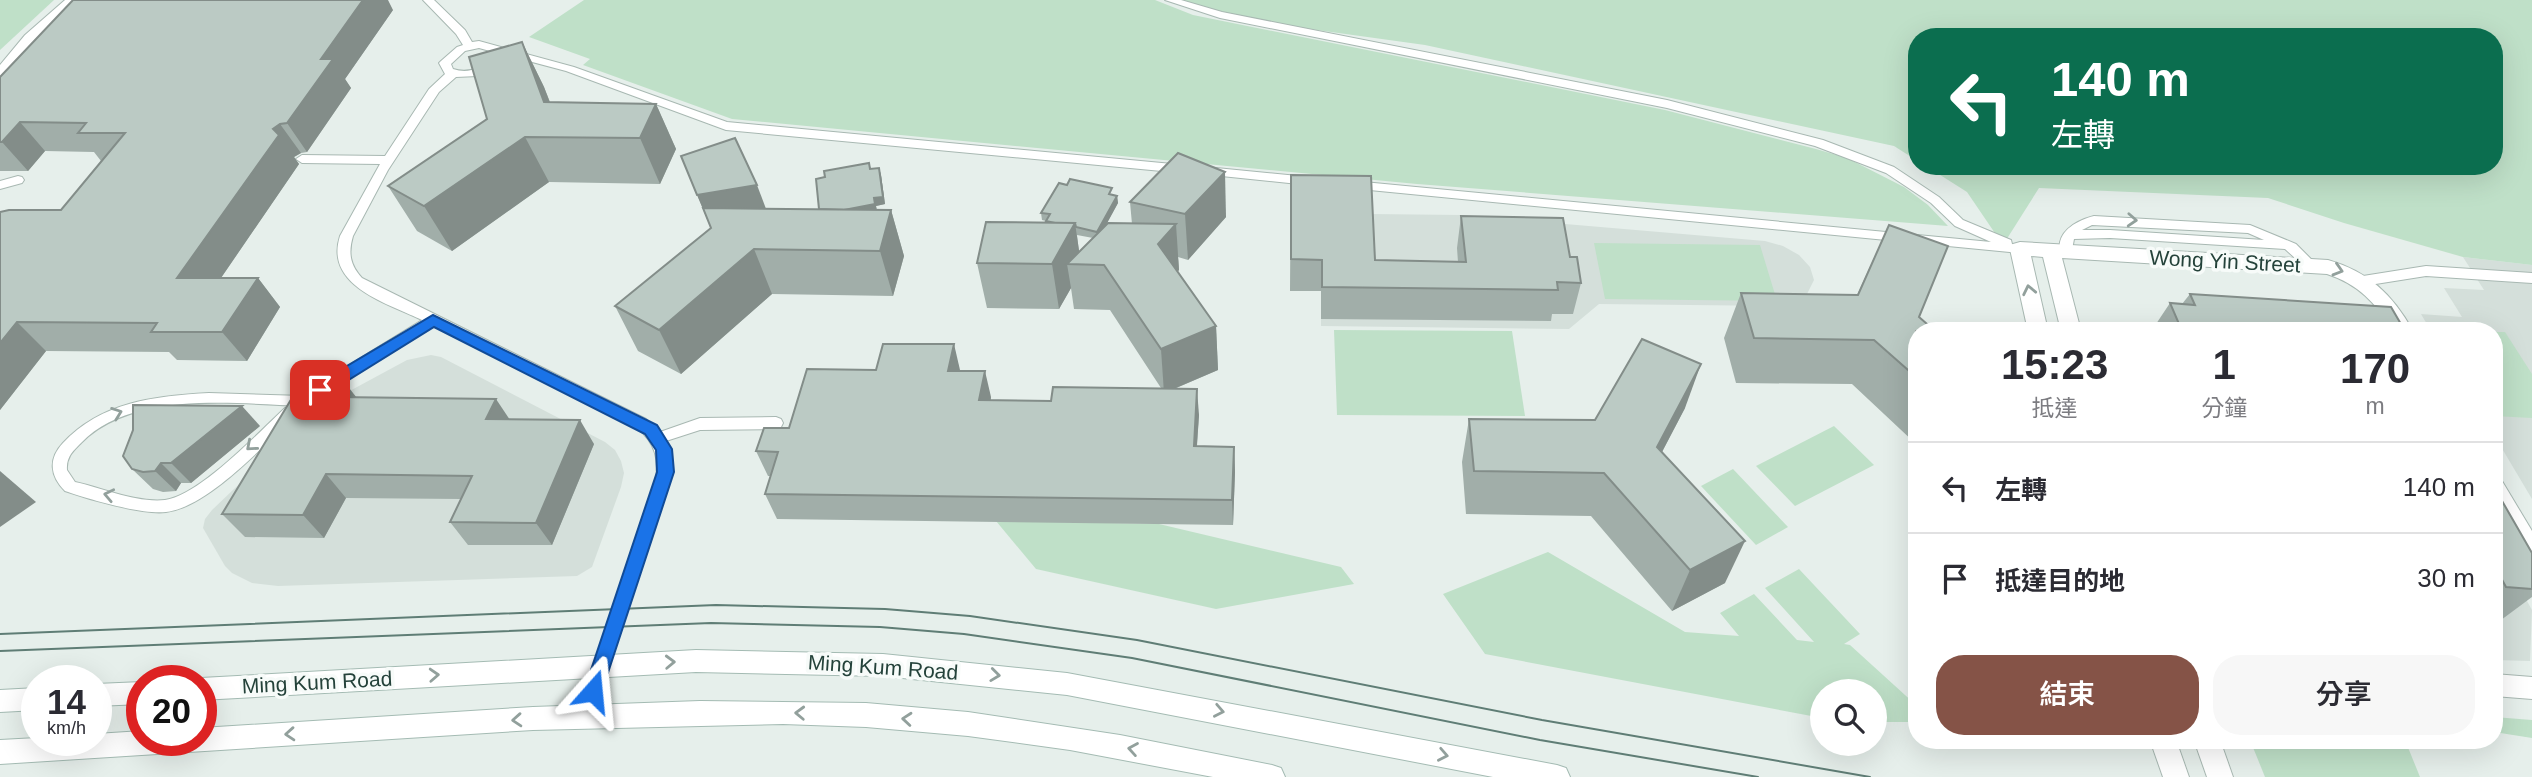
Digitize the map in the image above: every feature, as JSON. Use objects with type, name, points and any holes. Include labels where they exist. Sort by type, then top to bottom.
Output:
[{"type":"main road","points":[[0,76],[31,39],[74,0]]},
{"type":"main road","points":[[2062,246],[2070,322]]},
{"type":"main road","name":"Wong Yin Street","points":[[2020,249],[2062,246],[2328,267],[2363,281],[2388,304],[2398,322]]},
{"type":"main road","points":[[2020,249],[2036,322]]},
{"type":"main road","points":[[2503,502],[2532,552]]},
{"type":"main road","name":"Ming Kum Road","points":[[217,688],[602,665],[790,661],[975,672],[1159,699],[1557,777]]},
{"type":"main road","points":[[2503,686],[2532,688]]},
{"type":"main road","points":[[0,701],[21,700]]},
{"type":"main road","points":[[217,739],[585,716],[775,712],[961,723],[1146,751],[1272,777]]},
{"type":"main road","points":[[0,752],[126,744]]},
{"type":"main road","points":[[2166,749],[2176,777]]},
{"type":"main road","points":[[2210,749],[2220,777]]},
{"type":"lane","points":[[428,0],[461,32],[469,46]]},
{"type":"lane","points":[[1170,0],[1212,13],[1667,104],[1819,143],[1890,170],[1935,200],[1959,223],[2020,249]]},
{"type":"lane","points":[[453,74],[445,67],[448,58],[469,46],[479,44],[570,69],[726,126],[1315,182]]},
{"type":"lane","points":[[475,73],[497,59],[495,49]]},
{"type":"lane","points":[[526,71],[570,69]]},
{"type":"lane","points":[[501,72],[453,74],[433,93],[353,221],[343,245],[343,257],[352,277],[362,285],[641,423],[659,438],[666,460],[662,485],[585,716]]},
{"type":"lane","points":[[302,159],[391,160]]},
{"type":"lane","points":[[0,185],[18,180]]},
{"type":"lane","points":[[1343,184],[2020,249]]},
{"type":"lane","points":[[2062,246],[2110,234],[2291,247],[2311,265]]},
{"type":"lane","points":[[2363,281],[2426,271],[2532,278]]},
{"type":"lane","points":[[303,401],[172,400],[130,408],[99,421],[74,439],[63,453],[58,467],[61,478],[70,487],[156,505],[176,504],[197,494],[303,401],[433,320]]},
{"type":"lane","points":[[659,438],[700,424],[776,423]]},
{"type":"shaded area","points":[[1291,206],[1370,214],[1461,215],[1765,241],[1783,246],[1799,255],[1810,267],[1814,280],[1804,300],[1785,306],[1599,304],[1569,329],[1321,326],[1321,291],[1290,291]]},
{"type":"shaded area","points":[[2463,257],[2532,265],[2532,499],[2503,450],[2503,322],[2426,322],[2421,314],[2462,317],[2444,288],[2484,290]]},
{"type":"shaded area","points":[[431,355],[441,357],[605,442],[615,450],[624,473],[592,567],[577,576],[278,586],[252,583],[232,573],[203,528],[205,519],[212,510],[320,407],[407,360]]},
{"type":"shaded area","points":[[2503,558],[2532,610],[2530,661],[2503,660]]},
{"type":"green space","points":[[0,0],[54,0],[0,50]]},
{"type":"green space","points":[[584,0],[1155,0],[1193,15],[1665,110],[1816,149],[1847,158],[1904,187],[1928,205],[1948,226],[1417,184],[732,119],[583,65],[590,59],[529,37]]},
{"type":"green space","points":[[1179,0],[2532,0],[2532,265],[2463,257],[2268,198],[2039,188],[2003,245],[1967,192],[1940,175],[2503,175],[2503,28],[1908,28],[1908,155],[1894,146],[1425,45],[1223,17]]},
{"type":"green space","points":[[1594,243],[1760,245],[1777,301],[1605,299]]},
{"type":"green space","points":[[1334,330],[1512,331],[1525,416],[1337,415]]},
{"type":"green space","points":[[2503,332],[2532,374],[2532,418],[2503,416]]},
{"type":"green space","points":[[1834,426],[1874,465],[1795,506],[1756,466]]},
{"type":"green space","points":[[1733,469],[1788,527],[1756,545],[1701,486]]},
{"type":"green space","points":[[996,521],[1159,524],[1341,567],[1354,584],[1216,609],[1036,569]]},
{"type":"green space","points":[[1548,552],[1685,632],[1739,636],[1720,613],[1754,594],[1797,640],[1814,642],[1765,588],[1799,569],[1860,634],[1844,644],[1850,645],[1908,698],[1908,722],[1887,722],[1887,679],[1810,679],[1810,716],[1485,654],[1443,594]]},
{"type":"green space","points":[[2503,718],[2532,720],[2532,738],[2503,733]]},
{"type":"green space","points":[[2254,749],[2409,749],[2420,777],[2265,777]]},
{"type":"building","points":[[73,0],[363,0],[321,59],[333,59],[287,123],[273,129],[279,135],[177,278],[258,278],[222,332],[151,332],[157,323],[17,322],[0,343],[0,212],[61,210],[125,133],[78,133],[86,123],[20,122],[0,142],[0,77]]},
{"type":"building","points":[[522,42],[544,102],[656,104],[640,138],[525,137],[424,206],[388,186],[487,119],[469,57]]},
{"type":"building","points":[[735,138],[757,185],[697,195],[681,156]]},
{"type":"building","points":[[1178,153],[1225,172],[1185,214],[1130,202]]},
{"type":"building","points":[[869,163],[870,169],[879,168],[883,197],[874,198],[875,204],[844,210],[819,209],[816,179],[825,177],[824,171]]},
{"type":"building","points":[[1291,175],[1371,176],[1375,260],[1466,262],[1461,216],[1563,218],[1570,257],[1577,257],[1581,283],[1557,282],[1558,290],[1322,287],[1322,260],[1291,259]]},
{"type":"building","points":[[1070,179],[1112,188],[1109,194],[1117,196],[1097,232],[1076,227],[1075,223],[1046,221],[1050,214],[1041,213],[1059,183],[1067,185]]},
{"type":"building","points":[[703,208],[891,210],[880,251],[754,249],[659,330],[615,306],[711,228]]},
{"type":"building","points":[[986,222],[1075,223],[1052,264],[977,263]]},
{"type":"building","points":[[1108,223],[1176,224],[1158,244],[1216,326],[1161,349],[1104,265],[1067,264]]},
{"type":"building","points":[[1889,225],[1948,246],[1919,317],[1925,322],[1908,322],[1908,370],[1874,340],[1754,338],[1741,293],[1858,295]]},
{"type":"building","points":[[2190,294],[2391,307],[2400,322],[2178,322],[2170,303],[2195,305]]},
{"type":"building","points":[[1642,339],[1701,364],[1657,447],[1745,541],[1690,570],[1604,473],[1474,471],[1469,419],[1595,420]]},
{"type":"building","points":[[883,344],[954,344],[948,371],[985,371],[979,400],[1051,401],[1053,387],[1197,389],[1194,446],[1234,447],[1232,500],[765,494],[778,452],[756,451],[764,428],[789,428],[807,369],[876,370]]},
{"type":"building","points":[[301,383],[345,383],[337,397],[496,399],[486,419],[580,420],[536,523],[450,522],[472,476],[326,474],[303,515],[222,514]]},
{"type":"building","points":[[133,405],[242,406],[171,463],[161,463],[155,471],[143,472],[132,469],[123,456],[133,430]]},
{"type":"building","points":[[2503,503],[2532,553],[2532,589],[2506,587],[2503,582]]},
{"type":"tram line","points":[[0,634],[716,605],[885,609],[970,616],[1137,640],[1542,720],[1870,777]]},
{"type":"tram line","points":[[0,651],[711,623],[880,627],[964,634],[1132,658],[1540,740],[1758,777]]},
{"type":"route","points":[[320,390],[433,320],[641,423],[659,438],[664,449],[666,472],[593,691]]}]
